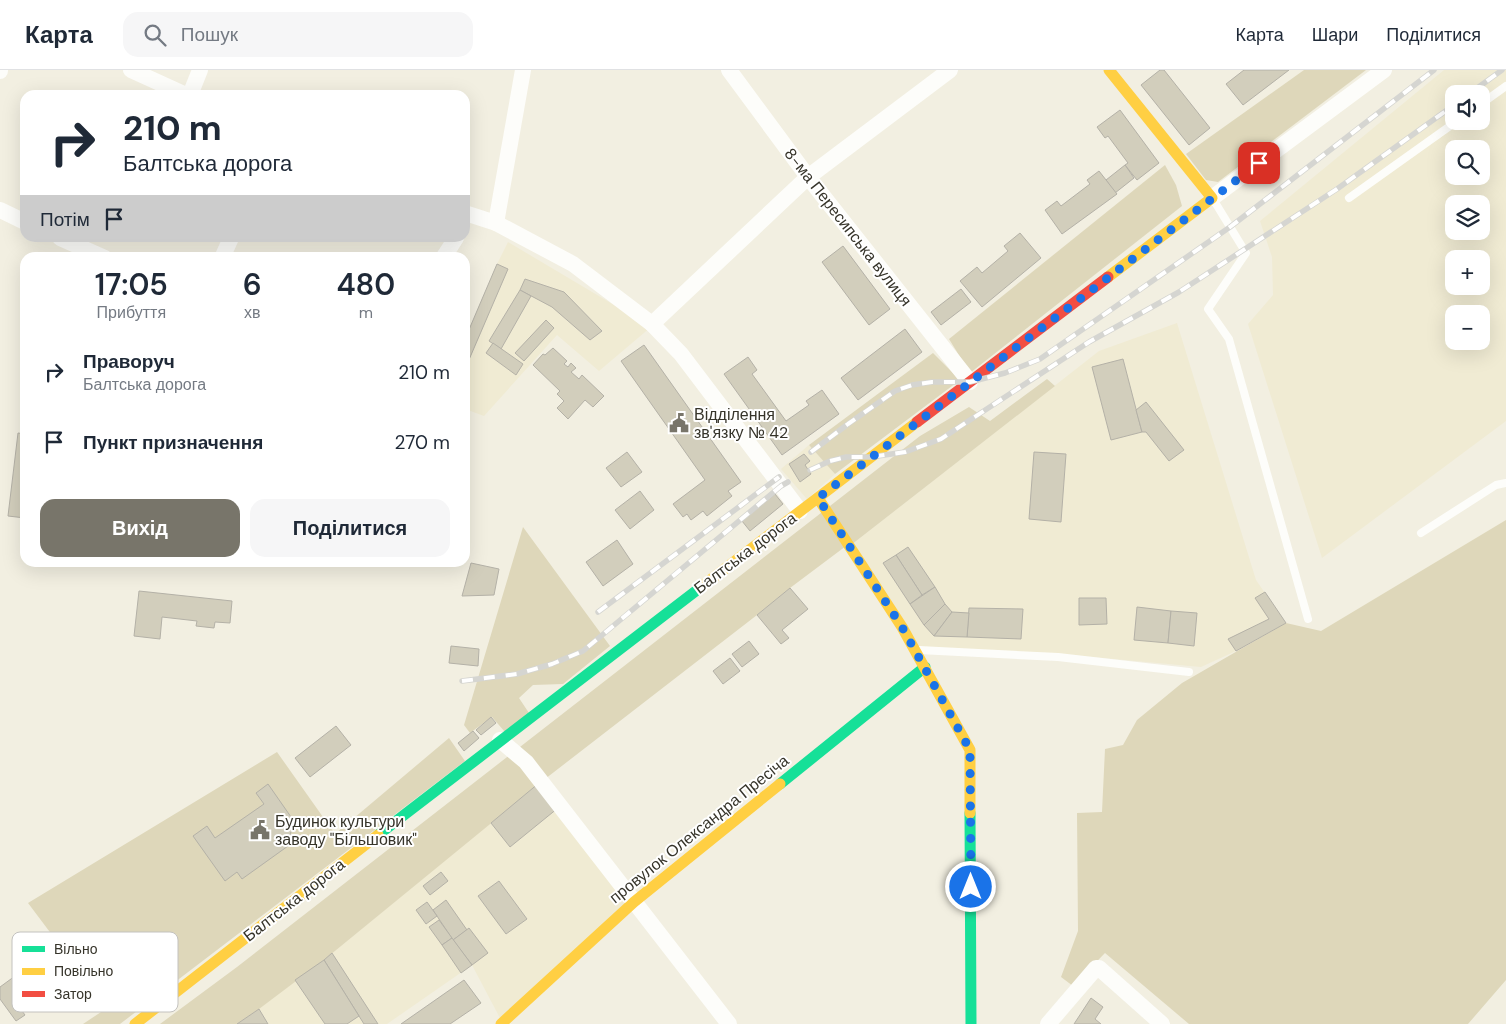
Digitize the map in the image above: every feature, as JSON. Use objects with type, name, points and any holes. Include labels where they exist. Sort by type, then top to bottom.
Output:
[{"type":"main road","points":[[1109,70],[1212,198]]},
{"type":"main road","name":"Балтська дорога","points":[[178,991],[500,740],[1212,198]]},
{"type":"main road","points":[[818,498],[902,627],[970,750],[972,1024]]},
{"type":"main road","name":"провулок Олександра Пресіча","points":[[501,1024],[634,902],[925,667]]},
{"type":"main road","name":"Балтська дорога","points":[[135,1024],[150,1012]]},
{"type":"street","points":[[132,70],[175,90]]},
{"type":"street","points":[[192,90],[200,70]]},
{"type":"street","points":[[496,222],[523,70]]},
{"type":"street","name":"8-ма Пересипська вулиця","points":[[729,70],[808,177],[970,382]]},
{"type":"street","points":[[652,324],[808,177],[950,70]]},
{"type":"street","name":"Балтська дорога","points":[[1212,198],[1384,70]]},
{"type":"street","points":[[0,210],[20,220]]},
{"type":"street","points":[[470,218],[496,222],[573,264],[652,324],[681,354],[800,511]]},
{"type":"street","points":[[69,242],[92,252]]},
{"type":"street","points":[[500,740],[526,762],[729,1024]]},
{"type":"street","points":[[1048,1024],[1093,970],[1099,968],[1162,1024]]},
{"type":"lane","points":[[1490,98],[1506,86]]},
{"type":"lane","points":[[1349,198],[1445,129]]},
{"type":"lane","points":[[1212,198],[1246,253],[1208,309],[1229,339],[1308,619]]},
{"type":"lane","points":[[1422,533],[1496,485],[1506,483]]},
{"type":"lane","points":[[915,649],[1058,656],[1189,672]]},
{"type":"shaded area","points":[[1304,70],[1366,70],[1218,182],[1206,180],[1186,154]]},
{"type":"shaded area","points":[[1444,70],[1506,70],[1506,421],[1322,558],[1248,324],[1273,295],[1272,257],[1260,221]]},
{"type":"shaded area","points":[[1165,165],[1176,185],[1182,206],[970,373],[949,339]]},
{"type":"shaded area","points":[[508,242],[651,327],[599,371],[557,335],[484,416],[470,411],[470,327]]},
{"type":"shaded area","points":[[1177,323],[1256,580],[1286,623],[1236,651],[1201,667],[1059,654],[916,647],[851,545],[1099,351]]},
{"type":"shaded area","points":[[933,353],[960,380],[835,474],[809,445]]},
{"type":"shaded area","points":[[1047,379],[1055,386],[851,545],[846,546],[790,588],[545,779],[324,960],[259,1009],[237,1024],[160,1024],[237,967],[920,436],[969,407],[990,421]]},
{"type":"shaded area","points":[[809,445],[835,474],[807,499],[781,469]]},
{"type":"shaded area","points":[[1506,520],[1506,980],[1468,1024],[1189,1024],[1105,953],[1073,986],[1061,977],[1078,931],[1077,813],[1102,812],[1105,749],[1123,745],[1137,720],[1182,683],[1286,623],[1321,631]]},
{"type":"shaded area","points":[[523,527],[610,646],[563,684],[533,685],[519,698],[529,713],[505,732],[492,717],[470,733],[464,725]]},
{"type":"shaded area","points":[[449,738],[465,761],[178,980],[178,932],[50,932],[28,903],[277,752],[335,834]]},
{"type":"shaded area","points":[[539,783],[630,903],[501,1020],[472,965],[387,1024],[237,1024],[324,960]]},
{"type":"shaded area","points":[[101,1012],[136,1012],[120,1024],[83,1024]]},
{"type":"building","points":[[1160,70],[1164,70],[1210,128],[1189,145],[1141,85]]},
{"type":"building","points":[[1244,70],[1289,70],[1243,105],[1226,84]]},
{"type":"building","points":[[1120,110],[1159,163],[1137,180],[1125,165],[1128,163],[1108,136],[1105,138],[1097,127]]},
{"type":"building","points":[[1125,165],[1134,178],[1115,193],[1106,180]]},
{"type":"building","points":[[1099,171],[1117,194],[1062,234],[1045,210],[1057,201],[1061,206],[1090,184],[1087,180]]},
{"type":"building","points":[[1020,233],[1041,258],[982,307],[960,281],[977,267],[982,273],[1008,251],[1004,246]]},
{"type":"building","points":[[843,246],[890,309],[869,325],[822,262]]},
{"type":"building","points":[[497,264],[508,269],[470,357],[470,327]]},
{"type":"building","points":[[525,279],[564,292],[602,331],[590,340],[552,307],[520,290]]},
{"type":"building","points":[[961,289],[971,302],[941,325],[931,312]]},
{"type":"building","points":[[520,290],[531,296],[501,349],[489,341]]},
{"type":"building","points":[[546,320],[554,328],[524,361],[515,353]]},
{"type":"building","points":[[905,329],[922,352],[858,400],[841,378]]},
{"type":"building","points":[[493,343],[523,364],[516,375],[486,353]]},
{"type":"building","points":[[644,345],[741,482],[728,491],[732,496],[707,516],[703,511],[691,520],[687,514],[683,517],[673,504],[705,480],[621,361]]},
{"type":"building","points":[[553,348],[567,361],[564,364],[568,367],[571,363],[576,368],[571,372],[579,379],[582,375],[604,396],[593,407],[585,400],[568,419],[557,408],[564,401],[557,394],[560,391],[533,365],[543,354],[545,355]]},
{"type":"building","points":[[748,357],[757,370],[752,374],[786,421],[809,405],[806,401],[822,390],[839,414],[782,455],[724,374]]},
{"type":"building","points":[[1123,359],[1142,432],[1111,440],[1092,367]]},
{"type":"building","points":[[1146,402],[1184,450],[1169,461],[1146,432],[1142,432],[1136,410]]},
{"type":"building","points":[[18,433],[20,433],[20,517],[8,516]]},
{"type":"building","points":[[627,452],[642,472],[621,487],[606,468]]},
{"type":"building","points":[[1034,452],[1066,454],[1061,522],[1029,519]]},
{"type":"building","points":[[804,454],[810,461],[805,465],[811,474],[800,482],[789,464]]},
{"type":"building","points":[[640,491],[654,510],[630,529],[615,510]]},
{"type":"building","points":[[775,494],[783,504],[750,531],[742,521]]},
{"type":"building","points":[[617,540],[633,564],[603,586],[586,562]]},
{"type":"building","points":[[908,547],[935,587],[922,595],[896,555]]},
{"type":"building","points":[[896,555],[922,595],[910,604],[883,563]]},
{"type":"building","points":[[471,563],[499,569],[494,595],[462,596]]},
{"type":"building","points":[[935,587],[945,604],[924,625],[910,604]]},
{"type":"building","points":[[790,588],[808,609],[782,630],[789,638],[781,644],[757,615]]},
{"type":"building","points":[[139,591],[232,601],[230,623],[215,622],[214,628],[196,626],[197,621],[162,617],[160,639],[134,636]]},
{"type":"building","points":[[1265,592],[1286,623],[1236,651],[1228,639],[1269,619],[1255,598]]},
{"type":"building","points":[[1079,598],[1106,598],[1107,624],[1079,625]]},
{"type":"building","points":[[945,604],[952,612],[934,636],[924,625]]},
{"type":"building","points":[[1137,607],[1171,611],[1168,643],[1134,640]]},
{"type":"building","points":[[969,608],[1023,609],[1021,639],[967,637]]},
{"type":"building","points":[[1171,611],[1197,613],[1194,646],[1168,643]]},
{"type":"building","points":[[952,612],[969,613],[967,637],[934,636]]},
{"type":"building","points":[[749,641],[759,654],[742,667],[732,654]]},
{"type":"building","points":[[451,646],[479,649],[478,666],[449,663]]},
{"type":"building","points":[[730,658],[740,671],[723,684],[713,671]]},
{"type":"building","points":[[491,717],[496,723],[481,735],[476,730]]},
{"type":"building","points":[[336,726],[351,745],[310,777],[295,758]]},
{"type":"building","points":[[473,731],[479,738],[464,751],[458,743]]},
{"type":"building","points":[[539,783],[558,808],[510,847],[491,823]]},
{"type":"building","name":"Будинок культури заводу \"Більшовик\"","points":[[268,784],[298,827],[290,833],[295,841],[242,879],[237,872],[225,881],[193,836],[207,826],[215,838],[264,804],[256,793]]},
{"type":"building","points":[[441,872],[448,881],[430,895],[423,886]]},
{"type":"building","points":[[499,881],[527,919],[506,934],[478,896]]},
{"type":"building","points":[[446,900],[467,930],[453,940],[433,910]]},
{"type":"building","points":[[427,902],[437,916],[426,924],[416,910]]},
{"type":"building","points":[[439,920],[452,938],[442,945],[429,927]]},
{"type":"building","points":[[469,928],[488,953],[472,965],[453,940]]},
{"type":"building","points":[[452,938],[472,965],[461,973],[442,945]]},
{"type":"building","points":[[332,953],[378,1024],[364,1024],[324,960]]},
{"type":"building","points":[[324,960],[359,1016],[347,1024],[325,1024],[295,980]]},
{"type":"building","points":[[12,978],[12,1012],[23,1012],[25,1015],[16,1021],[0,999],[0,987]]},
{"type":"building","points":[[464,980],[481,1003],[450,1024],[401,1024]]},
{"type":"building","points":[[1091,998],[1103,1007],[1095,1019],[1101,1024],[1074,1024]]},
{"type":"building","points":[[259,1009],[268,1024],[237,1024]]},
{"type":"railway","points":[[811,452],[895,391],[912,385],[932,382],[970,382],[1005,373],[1040,359],[1230,227],[1434,70]]},
{"type":"railway","points":[[1481,85],[1502,70]]},
{"type":"railway","points":[[810,470],[830,461],[846,457],[871,457],[905,452],[941,439],[1089,342],[1179,292],[1337,189],[1445,111]]},
{"type":"railway","points":[[598,612],[779,477]]},
{"type":"railway","points":[[462,681],[517,674],[552,664],[583,651],[788,482]]},
{"type":"traffic: fast","points":[[378,835],[701,587]]},
{"type":"traffic: fast","points":[[780,784],[925,667]]},
{"type":"traffic: fast","points":[[970,813],[971,1024]]},
{"type":"traffic: slow","points":[[1108,277],[1212,198],[1109,70]]},
{"type":"traffic: slow","points":[[701,587],[917,422]]},
{"type":"traffic: slow","points":[[818,498],[902,627],[970,750],[970,813]]},
{"type":"traffic: slow","points":[[501,1024],[634,902],[780,784]]},
{"type":"traffic: slow","points":[[178,991],[378,835]]},
{"type":"traffic: slow","points":[[135,1024],[150,1012]]},
{"type":"traffic: jam","points":[[917,422],[1108,277]]},
{"type":"place","name":"Відділення зв'язку № 42","points":[[679,423]]},
{"type":"place","name":"Будинок культури заводу \"Більшовик\"","points":[[260,830]]},
{"type":"route","points":[[971,887],[970,750],[902,627],[818,498],[1259,163]]}]
